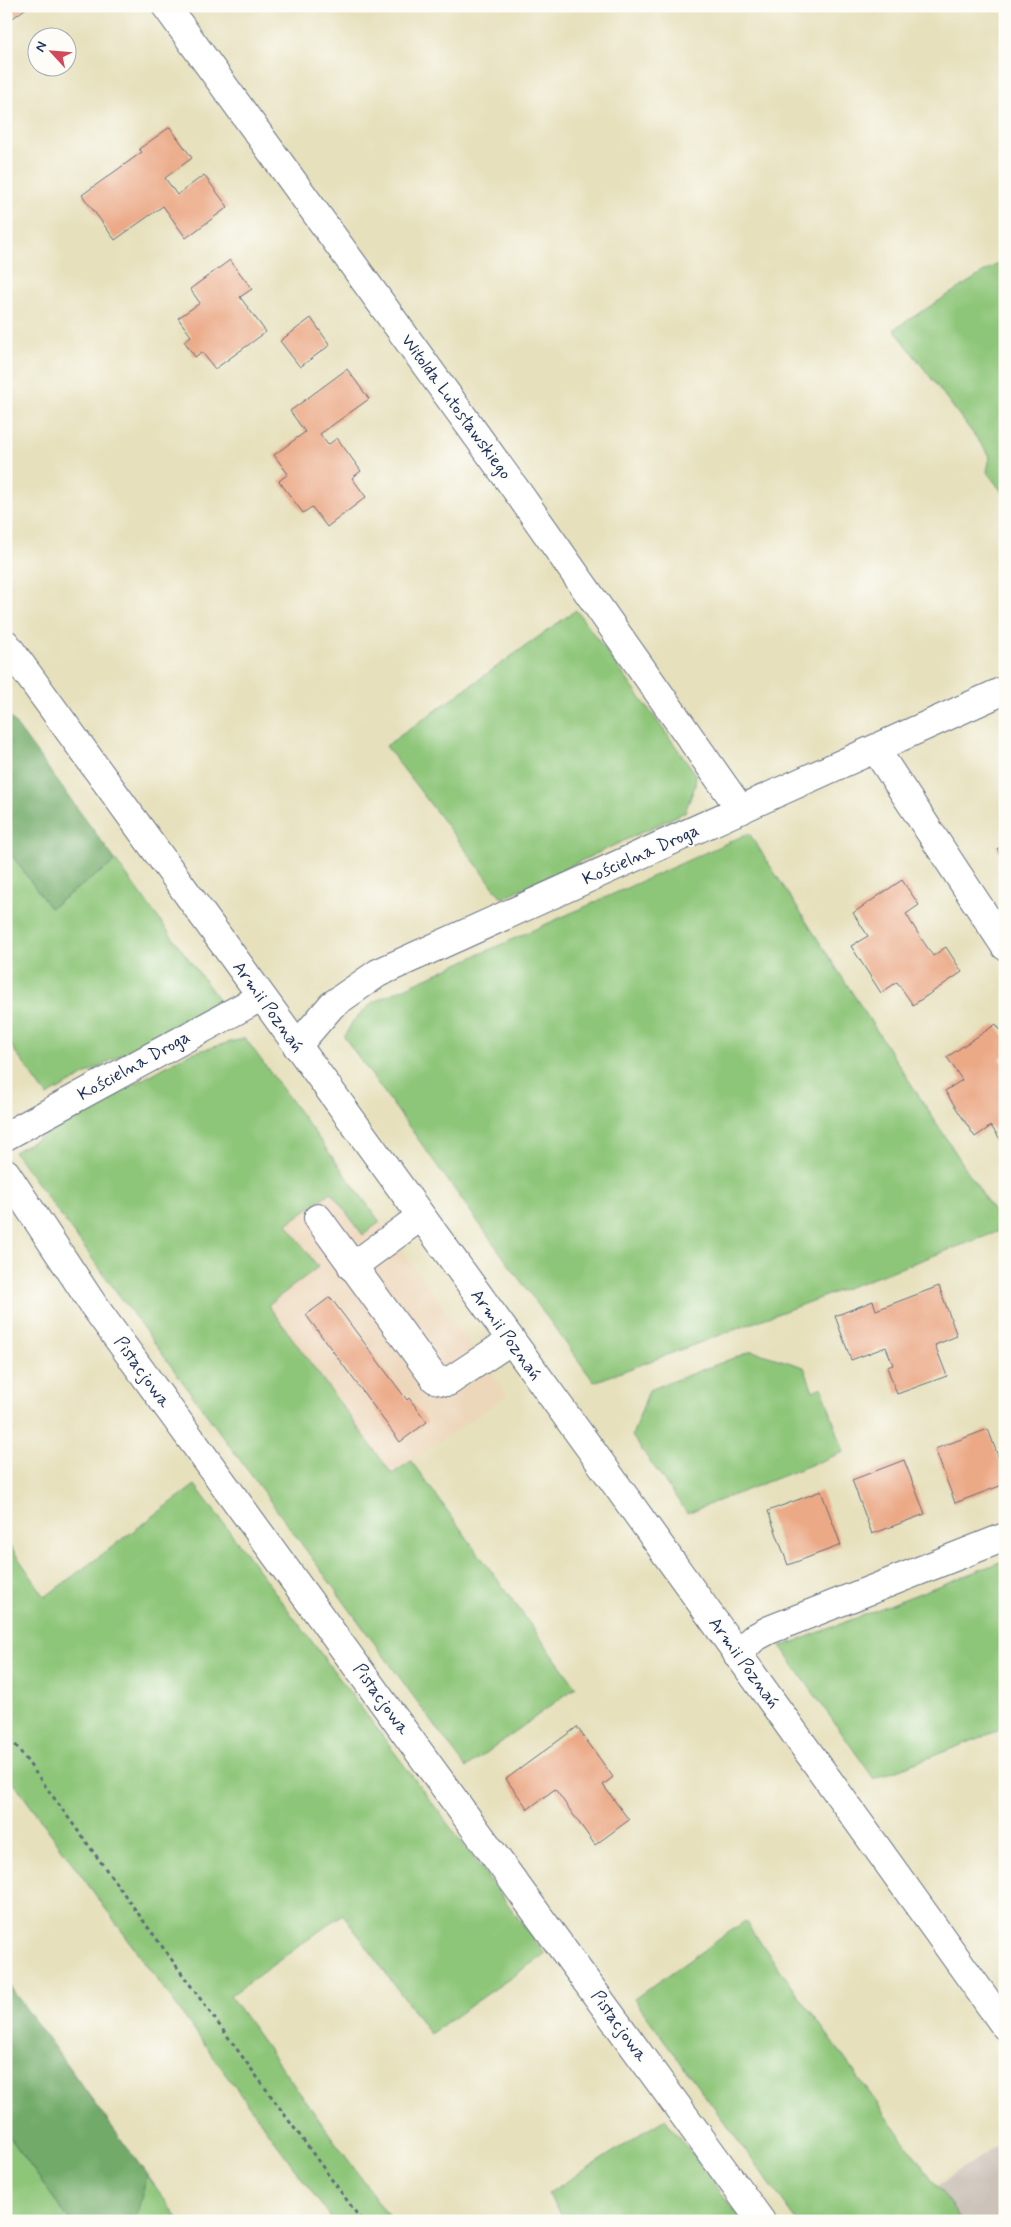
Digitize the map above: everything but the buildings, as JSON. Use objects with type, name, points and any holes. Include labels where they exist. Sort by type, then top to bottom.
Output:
[{"type":"street","name":"Witolda Lutosławskiego","points":[[166,6],[519,494],[741,810]]},
{"type":"street","name":"Armii Poznań","points":[[6,644],[1005,2026]]},
{"type":"street","name":"Kościelna Droga","points":[[297,1046],[332,1005],[378,973],[876,750],[1005,690]]},
{"type":"street","points":[[876,750],[1005,946]]},
{"type":"street","name":"Kościelna Droga","points":[[6,1136],[261,996]]},
{"type":"street","name":"Pistacjowa","points":[[6,1173],[94,1306],[761,2221]]},
{"type":"street","points":[[352,1267],[420,1216]]},
{"type":"street","points":[[318,1218],[435,1379],[448,1382],[457,1378],[510,1341]]},
{"type":"street","points":[[737,1654],[754,1638],[769,1630],[1005,1537]]},
{"type":"path","points":[[6,1732],[362,2221]]},
{"type":"shaded area","points":[[331,1192],[362,1234],[380,1222],[507,1395],[393,1474],[267,1305],[285,1290],[287,1224]]},
{"type":"shaded area","points":[[1005,2140],[1005,2221],[962,2221],[937,2186]]},
{"type":"green space","points":[[1005,259],[1005,496],[987,472],[990,456],[894,329]]},
{"type":"green space","points":[[576,610],[696,774],[695,786],[685,812],[502,898],[386,746]]},
{"type":"green space","points":[[6,711],[116,861],[50,908],[6,847]]},
{"type":"green space","points":[[749,833],[1005,1229],[594,1382],[344,1037],[353,1021],[373,1002]]},
{"type":"green space","points":[[6,847],[50,908],[116,861],[219,1000],[47,1096],[6,1039]]},
{"type":"green space","points":[[245,1038],[380,1222],[363,1235],[331,1192],[287,1224],[318,1267],[268,1305],[392,1474],[411,1461],[576,1687],[466,1768],[14,1152],[188,1054]]},
{"type":"green space","points":[[752,1351],[804,1367],[813,1391],[822,1387],[844,1452],[687,1513],[632,1436],[649,1390]]},
{"type":"green space","points":[[195,1485],[545,1954],[430,2034],[343,1914],[230,1996],[392,2221],[333,2221],[6,1772],[6,1540],[45,1597]]},
{"type":"green space","points":[[1005,1560],[1005,1728],[874,1779],[781,1647]]},
{"type":"green space","points":[[745,1921],[962,2221],[797,2221],[634,1999]]},
{"type":"green space","points":[[6,1981],[147,2175],[135,2221],[70,2221],[6,2132]]},
{"type":"green space","points":[[665,2119],[743,2221],[566,2221],[547,2194]]},
{"type":"green space","points":[[6,2132],[70,2221],[6,2221]]},
{"type":"green space","points":[[147,2175],[180,2221],[135,2221]]}]
